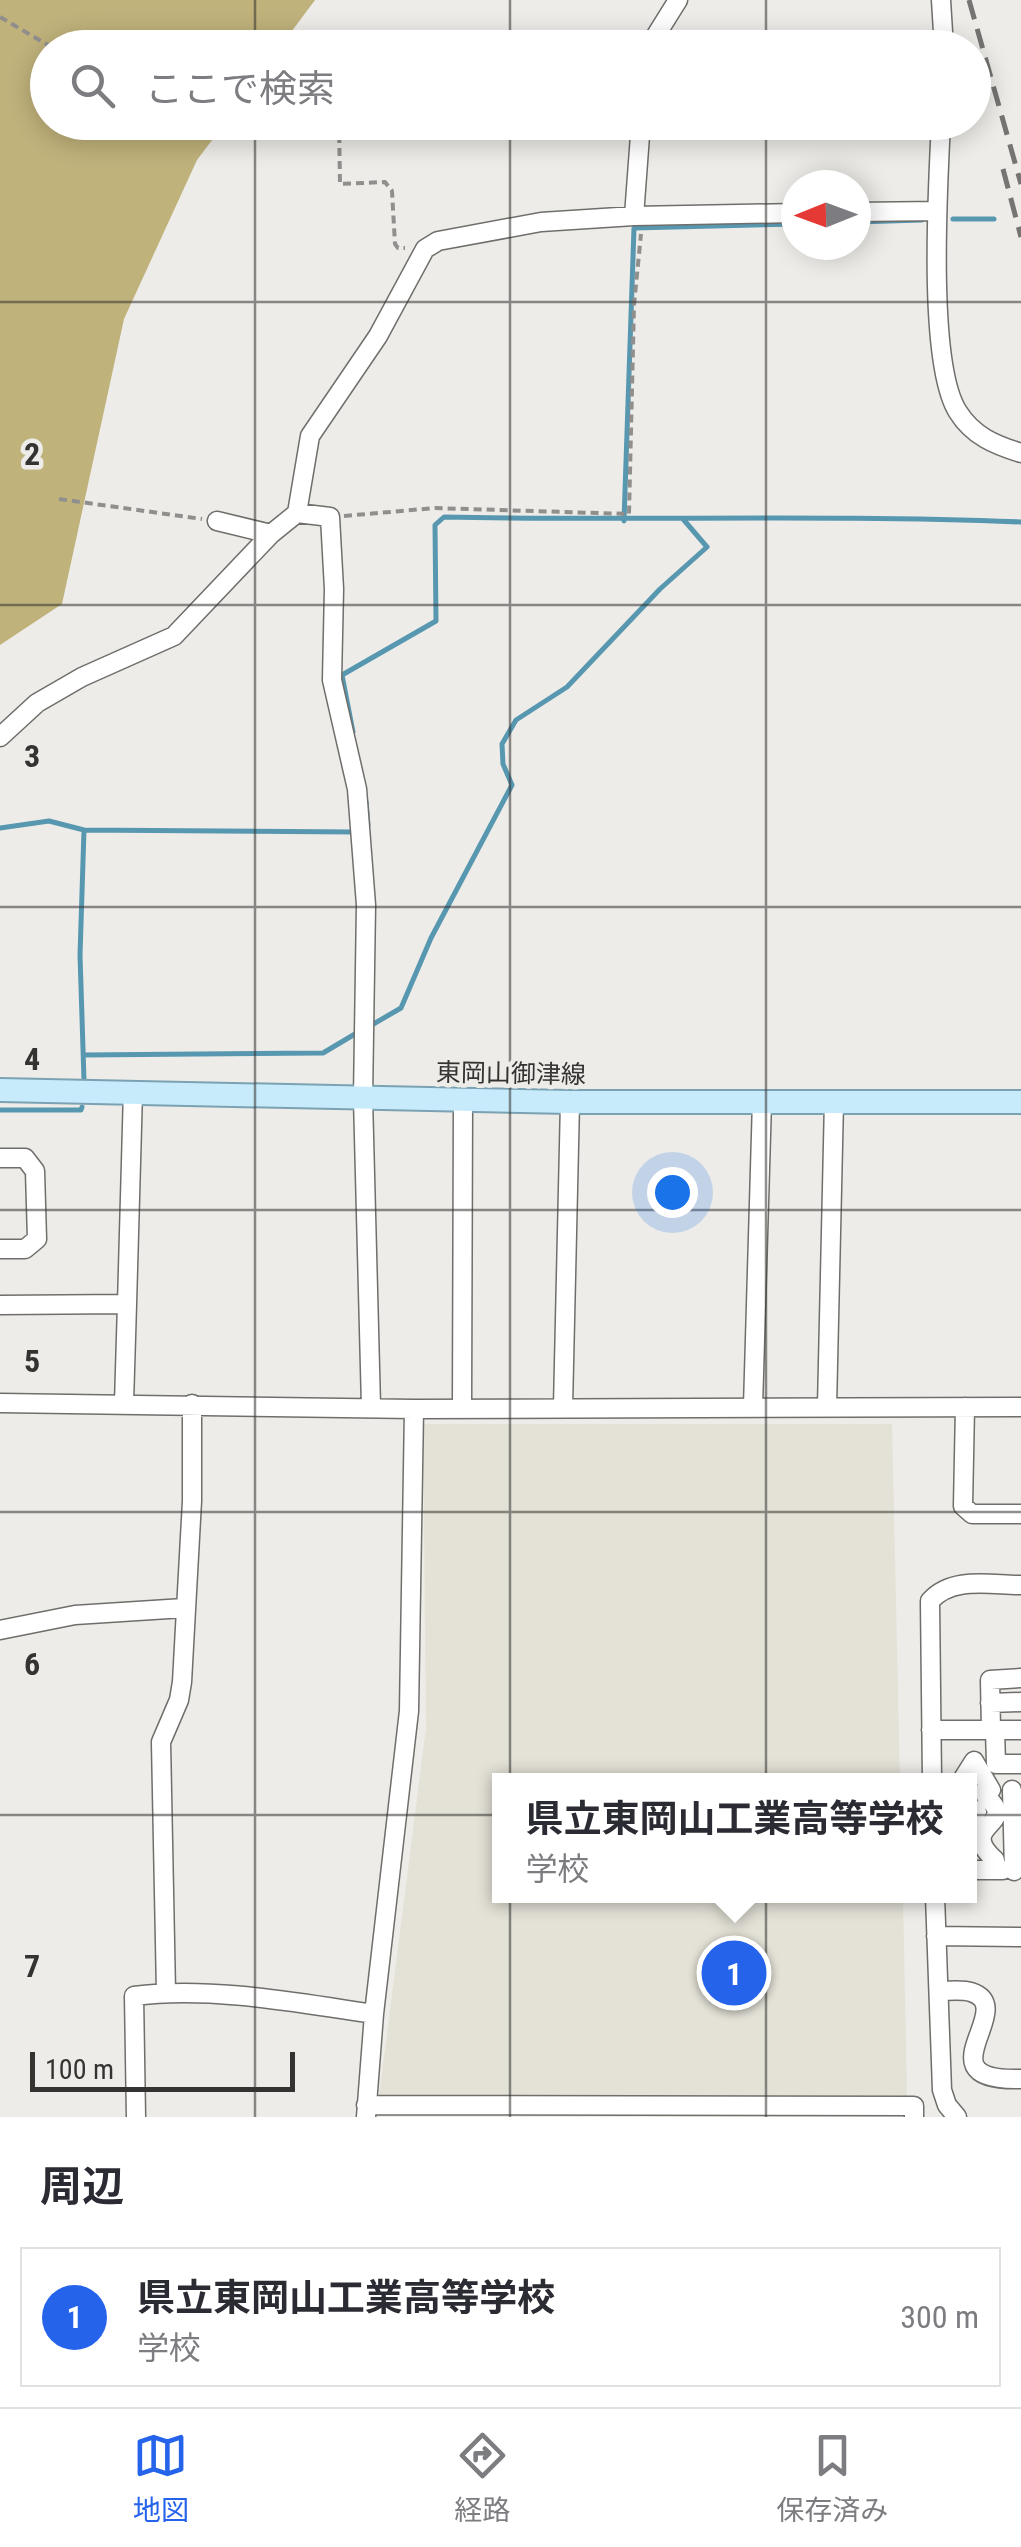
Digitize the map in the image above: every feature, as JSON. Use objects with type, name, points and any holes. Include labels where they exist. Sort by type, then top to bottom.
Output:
[{"type":"main road","name":"東岡山御津線","points":[[0,1090],[570,1102],[1021,1102]]},
{"type":"street","points":[[659,30],[678,0]]},
{"type":"street","points":[[942,0],[943,30]]},
{"type":"street","points":[[638,216],[640,140]]},
{"type":"street","points":[[940,140],[937,210],[944,384],[957,412],[986,441],[1021,453]]},
{"type":"street","points":[[871,212],[937,210]]},
{"type":"street","points":[[298,514],[310,436],[378,336],[425,248],[438,241],[541,222],[781,213]]},
{"type":"street","points":[[0,737],[37,703],[82,677],[174,636],[271,534],[298,514],[330,517],[334,589],[332,680],[358,790],[361,829],[370,1406]]},
{"type":"street","points":[[217,521],[271,534]]},
{"type":"street","points":[[124,1403],[133,1091]]},
{"type":"street","points":[[462,1407],[464,1100]]},
{"type":"street","points":[[754,1406],[762,1101]]},
{"type":"street","points":[[827,1407],[834,1101]]},
{"type":"street","points":[[563,1407],[570,1102]]},
{"type":"street","points":[[0,1158],[25,1158],[35,1170],[38,1239],[25,1249],[0,1249]]},
{"type":"street","points":[[0,1305],[127,1304]]},
{"type":"street","points":[[0,1403],[414,1408],[1021,1406]]},
{"type":"street","points":[[166,1992],[162,1742],[182,1682],[192,1501],[192,1404]]},
{"type":"street","points":[[965,1407],[963,1506],[972,1514],[1021,1514]]},
{"type":"street","points":[[414,1408],[410,1692],[366,2111],[914,2106],[914,2117]]},
{"type":"street","points":[[932,1773],[930,1602],[947,1586],[1021,1586]]},
{"type":"street","points":[[0,1630],[75,1615],[184,1608]]},
{"type":"street","points":[[1021,1678],[990,1680],[996,1764],[1021,1764]]},
{"type":"street","points":[[990,1703],[1021,1702]]},
{"type":"street","points":[[931,1730],[1021,1730]]},
{"type":"street","points":[[966,1773],[974,1760],[982,1790],[1000,1808],[1000,1822],[981,1842],[983,1850],[995,1860],[995,1870]]},
{"type":"street","points":[[977,1867],[1018,1871],[1006,1842],[1017,1815],[1016,1790],[982,1790]]},
{"type":"street","points":[[934,1903],[942,2090],[947,2106],[957,2117]]},
{"type":"street","points":[[936,1936],[1021,1936]]},
{"type":"street","points":[[939,1991],[972,1992],[980,1998],[988,2016],[974,2048],[976,2066],[996,2080],[1021,2079]]},
{"type":"street","points":[[136,2117],[134,1996],[166,1992],[374,2014]]},
{"type":"path","points":[[0,16],[30,34]]},
{"type":"path","points":[[340,140],[340,184],[385,182],[392,191],[395,244],[398,248],[425,248]]},
{"type":"path","points":[[330,517],[434,508],[629,514],[638,216]]},
{"type":"path","points":[[60,499],[217,521]]},
{"type":"shaded area","points":[[0,0],[315,0],[293,30],[30,30],[30,140],[212,140],[197,160],[124,319],[62,604],[0,645]]},
{"type":"shaded area","points":[[423,1424],[892,1424],[900,1773],[492,1773],[492,1903],[903,1903],[907,2096],[379,2096],[426,1728]]},
{"type":"waterway","points":[[953,219],[994,219]]},
{"type":"waterway","points":[[871,222],[922,220]]},
{"type":"waterway","points":[[624,521],[634,228],[781,224]]},
{"type":"waterway","points":[[353,732],[342,675],[436,621],[435,525],[444,517],[1021,522]]},
{"type":"waterway","points":[[370,1026],[401,1008],[431,938],[512,785],[503,764],[502,744],[516,720],[567,687],[660,589],[707,547],[683,519]]},
{"type":"waterway","points":[[366,802],[368,825]]},
{"type":"waterway","points":[[0,828],[49,821],[84,830],[355,832]]},
{"type":"waterway","points":[[84,830],[80,955],[84,1080]]},
{"type":"waterway","points":[[84,1055],[323,1053],[360,1031]]},
{"type":"waterway","points":[[0,1110],[82,1107]]},
{"type":"railway","points":[[969,0],[977,30]]},
{"type":"railway","points":[[991,78],[1021,184]]},
{"type":"railway","points":[[1003,169],[1021,237]]},
{"type":"place","name":"県立東岡山工業高等学校","points":[[734,1973]]}]
